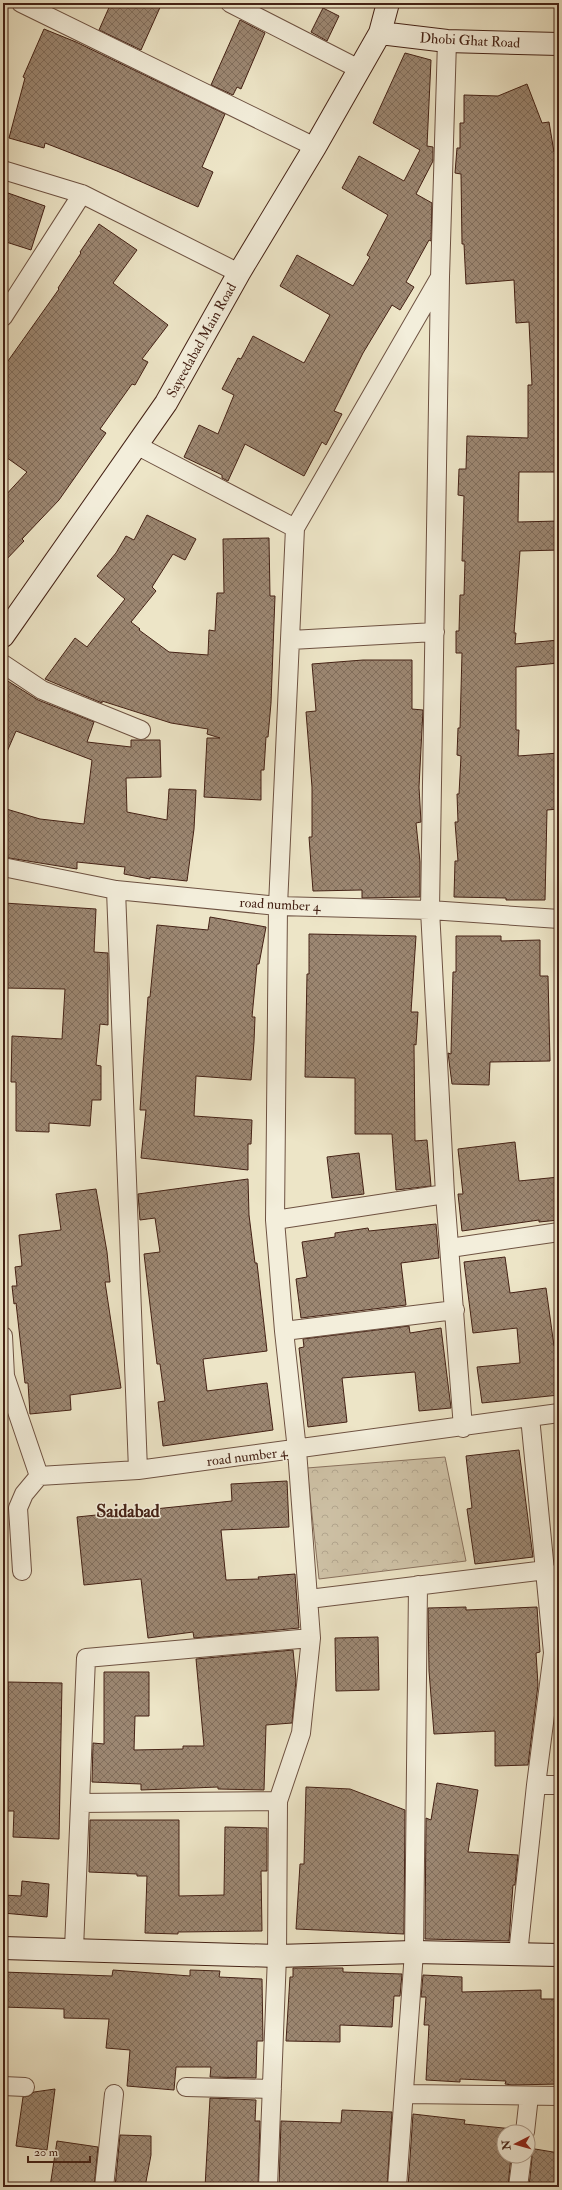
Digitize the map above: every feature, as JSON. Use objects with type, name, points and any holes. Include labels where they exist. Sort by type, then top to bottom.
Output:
[{"type":"main road","name":"Sayeedabad Main Road","points":[[3,636],[166,403],[239,273],[315,147],[359,70],[380,32],[388,3]]},
{"type":"main road","name":"Dhobi Ghat Road","points":[[380,32],[447,41],[559,44]]},
{"type":"main road","points":[[3,1948],[277,1956],[414,1952],[559,1955]]},
{"type":"street","points":[[21,3],[315,147]]},
{"type":"street","points":[[230,3],[255,9],[359,70]]},
{"type":"street","points":[[447,41],[440,277],[430,910],[446,1194],[463,1428]]},
{"type":"street","points":[[3,170],[82,194],[239,273]]},
{"type":"street","points":[[3,317],[82,194]]},
{"type":"street","points":[[268,2187],[277,1956],[278,1801],[301,1733],[311,1638],[297,1450],[284,1331],[275,1220],[278,906],[295,528],[440,277]]},
{"type":"street","points":[[136,445],[295,528]]},
{"type":"street","points":[[291,640],[435,632]]},
{"type":"street","points":[[3,664],[42,690],[141,730]]},
{"type":"street","name":"road number 4","points":[[3,867],[116,890],[278,906],[430,910],[559,919]]},
{"type":"street","points":[[116,890],[138,1470]]},
{"type":"street","points":[[275,1220],[446,1194]]},
{"type":"street","points":[[450,1248],[559,1232]]},
{"type":"street","points":[[284,1331],[455,1310]]},
{"type":"street","points":[[3,1336],[4,1376],[39,1476],[24,1494],[18,1508],[22,1571]]},
{"type":"street","name":"road number 4","points":[[39,1476],[138,1470],[463,1428],[559,1413]]},
{"type":"street","points":[[518,1954],[536,1785],[556,1653],[530,1417]]},
{"type":"street","points":[[309,1599],[546,1570]]},
{"type":"street","points":[[398,2187],[414,1952],[418,1586]]},
{"type":"street","points":[[74,1949],[86,1658],[311,1638]]},
{"type":"street","points":[[536,1785],[559,1785]]},
{"type":"street","points":[[80,1803],[278,1801]]},
{"type":"street","points":[[3,2086],[25,2087]]},
{"type":"street","points":[[186,2087],[272,2089]]},
{"type":"street","points":[[104,2187],[114,2094]]},
{"type":"street","points":[[405,2094],[559,2096]]},
{"type":"street","points":[[525,2124],[529,2096]]},
{"type":"street","points":[[518,2187],[521,2164]]},
{"type":"green space","points":[[445,1457],[466,1561],[319,1579],[307,1468]]},
{"type":"building","points":[[111,3],[162,3],[141,50],[99,30]]},
{"type":"building","points":[[323,8],[339,16],[327,41],[311,32]]},
{"type":"building","points":[[240,20],[265,33],[241,89],[237,87],[233,95],[211,85]]},
{"type":"building","points":[[44,29],[76,42],[225,114],[202,167],[213,172],[198,207],[117,171],[45,143],[44,148],[9,138],[25,78],[23,77]]},
{"type":"building","points":[[405,53],[431,60],[427,146],[433,147],[433,161],[416,194],[432,203],[431,241],[429,240],[406,282],[414,287],[400,310],[392,305],[363,353],[334,411],[342,414],[326,445],[322,442],[304,476],[245,444],[228,481],[222,478],[222,475],[184,457],[199,425],[218,434],[234,395],[222,389],[238,358],[241,359],[253,336],[304,363],[330,315],[280,286],[297,255],[353,286],[370,257],[367,255],[388,215],[342,188],[359,156],[404,181],[420,150],[373,123]]},
{"type":"building","points":[[527,84],[542,123],[549,122],[554,152],[559,152],[559,367],[556,367],[557,472],[519,472],[518,522],[559,521],[559,550],[520,551],[514,633],[516,633],[515,644],[559,640],[559,663],[516,667],[516,730],[519,730],[518,756],[559,753],[559,809],[547,810],[545,900],[506,900],[506,898],[454,897],[455,861],[458,861],[455,822],[458,822],[457,794],[459,794],[461,756],[457,755],[458,728],[460,728],[462,653],[456,653],[456,631],[459,631],[460,595],[464,595],[465,561],[462,561],[464,496],[458,495],[459,469],[466,469],[467,436],[528,438],[528,385],[532,385],[529,322],[516,323],[514,280],[466,284],[464,244],[462,244],[461,174],[455,173],[457,148],[460,148],[460,123],[464,123],[464,95],[498,96]]},
{"type":"building","points":[[8,193],[45,206],[31,250],[3,241],[3,211]]},
{"type":"building","points":[[99,224],[137,250],[113,283],[168,325],[142,359],[148,362],[135,385],[132,384],[100,429],[106,433],[59,500],[22,539],[24,541],[3,563],[3,498],[27,472],[3,455],[3,368],[59,289],[58,288],[81,253],[80,252]]},
{"type":"building","points":[[147,515],[196,539],[185,560],[173,554],[152,587],[156,591],[131,622],[140,629],[139,630],[169,652],[208,655],[209,630],[215,631],[217,593],[224,593],[223,539],[269,538],[270,596],[275,596],[271,703],[268,737],[266,737],[264,770],[261,770],[261,800],[204,797],[207,738],[220,738],[207,734],[208,729],[171,723],[102,701],[102,703],[45,679],[75,638],[87,647],[125,599],[97,576],[116,553],[126,536],[134,540]]},
{"type":"building","points":[[363,660],[412,660],[412,709],[423,710],[419,787],[421,822],[416,823],[420,862],[420,897],[362,898],[362,890],[313,891],[309,837],[312,837],[312,787],[306,712],[316,711],[312,664]]},
{"type":"building","points":[[3,678],[38,700],[94,722],[87,742],[131,747],[131,740],[160,740],[161,777],[126,778],[127,812],[167,820],[169,789],[196,790],[194,829],[187,881],[150,877],[150,879],[124,874],[125,867],[77,862],[77,869],[3,857],[3,808],[40,819],[84,824],[92,760],[16,731],[3,761]]},
{"type":"building","points":[[4,903],[96,909],[94,952],[108,953],[108,1025],[100,1024],[96,1065],[101,1066],[101,1100],[92,1100],[90,1126],[49,1123],[49,1132],[16,1131],[16,1082],[11,1082],[12,1036],[62,1039],[65,989],[3,988]]},
{"type":"building","points":[[210,917],[266,927],[259,964],[257,964],[252,1017],[255,1017],[251,1080],[196,1076],[194,1116],[252,1120],[251,1144],[248,1144],[248,1170],[141,1158],[146,1110],[140,1110],[148,997],[150,997],[157,925],[208,930]]},
{"type":"building","points":[[309,934],[416,936],[411,1012],[418,1012],[416,1045],[414,1044],[415,1141],[427,1140],[431,1186],[396,1190],[392,1134],[355,1134],[355,1078],[305,1077]]},
{"type":"building","points":[[456,936],[501,936],[501,941],[540,940],[540,976],[548,976],[550,1061],[490,1062],[489,1085],[452,1084],[448,1053],[451,1054],[453,972],[456,972]]},
{"type":"building","points":[[515,1142],[519,1181],[559,1177],[559,1220],[539,1222],[539,1220],[462,1231],[458,1194],[463,1194],[458,1149]]},
{"type":"building","points":[[359,1153],[364,1194],[332,1198],[327,1157]]},
{"type":"building","points":[[248,1179],[249,1215],[255,1263],[257,1263],[267,1351],[203,1359],[207,1391],[267,1383],[273,1430],[163,1446],[158,1402],[165,1401],[160,1364],[157,1364],[144,1254],[160,1252],[155,1218],[140,1220],[138,1194]]},
{"type":"building","points":[[96,1189],[107,1252],[110,1282],[105,1282],[121,1388],[70,1395],[71,1410],[30,1414],[28,1383],[25,1383],[16,1303],[14,1304],[12,1286],[17,1286],[15,1267],[22,1266],[19,1235],[61,1230],[56,1194]]},
{"type":"building","points":[[436,1224],[439,1258],[401,1263],[406,1305],[301,1318],[296,1279],[307,1277],[302,1242],[335,1237],[335,1233],[368,1228],[369,1231]]},
{"type":"building","points":[[505,1257],[510,1293],[546,1288],[554,1346],[557,1346],[559,1395],[482,1403],[477,1367],[520,1363],[517,1328],[473,1333],[464,1262]]},
{"type":"building","points":[[409,1326],[410,1333],[441,1328],[451,1408],[419,1411],[415,1372],[342,1378],[347,1422],[308,1427],[299,1348],[304,1347],[303,1339]]},
{"type":"building","points":[[519,1450],[533,1557],[475,1564],[467,1509],[472,1508],[466,1456]]},
{"type":"building","points":[[287,1481],[289,1527],[221,1530],[226,1580],[259,1579],[258,1577],[295,1574],[299,1628],[194,1638],[193,1632],[148,1638],[141,1579],[84,1585],[77,1517],[232,1501],[231,1484]]},
{"type":"building","points":[[466,1607],[466,1610],[537,1607],[540,1652],[536,1653],[538,1685],[528,1765],[495,1766],[495,1731],[434,1734],[429,1671],[428,1608]]},
{"type":"building","points":[[378,1637],[379,1690],[336,1691],[335,1638]]},
{"type":"building","points":[[293,1650],[296,1680],[292,1723],[266,1725],[264,1790],[218,1789],[218,1787],[141,1790],[141,1784],[92,1782],[93,1743],[104,1744],[104,1672],[149,1672],[149,1716],[135,1716],[134,1750],[183,1749],[183,1746],[204,1746],[196,1659]]},
{"type":"building","points":[[8,1682],[62,1683],[59,1839],[13,1837],[14,1811],[3,1811],[3,1733],[8,1733]]},
{"type":"building","points":[[437,1783],[478,1790],[468,1852],[518,1855],[515,1885],[513,1885],[509,1941],[425,1939],[426,1818],[431,1820]]},
{"type":"building","points":[[306,1787],[350,1789],[405,1810],[404,1934],[296,1929],[300,1864],[304,1864]]},
{"type":"building","points":[[90,1820],[179,1820],[179,1896],[224,1895],[225,1827],[267,1828],[267,1871],[261,1871],[262,1931],[178,1932],[178,1934],[145,1933],[147,1876],[137,1876],[137,1874],[89,1872]]},
{"type":"building","points":[[22,1881],[49,1884],[47,1917],[3,1913],[3,1895],[21,1896]]},
{"type":"building","points":[[293,1968],[343,1968],[343,1972],[402,1974],[400,1996],[394,1996],[392,2027],[340,2025],[340,2042],[286,2041],[290,1977],[293,1977]]},
{"type":"building","points":[[113,1970],[190,1976],[190,1970],[220,1971],[219,1977],[262,1979],[263,2041],[257,2041],[256,2078],[210,2077],[211,2067],[176,2067],[174,2090],[127,2086],[130,2050],[106,2048],[109,2019],[64,2018],[64,2009],[3,2007],[3,1972],[112,1976]]},
{"type":"building","points":[[423,1975],[462,1977],[462,1992],[541,1990],[541,1999],[559,1999],[559,2084],[512,2085],[505,2084],[506,2081],[460,2079],[460,2082],[426,2080],[429,2025],[424,2025],[426,1997],[421,1997]]},
{"type":"building","points":[[55,2089],[47,2150],[16,2146],[23,2097],[29,2096],[34,2092]]},
{"type":"building","points":[[210,2098],[256,2100],[255,2121],[260,2121],[258,2187],[205,2187]]},
{"type":"building","points":[[342,2110],[392,2112],[387,2187],[279,2187],[281,2121],[341,2123]]},
{"type":"building","points":[[413,2114],[465,2120],[464,2124],[496,2127],[496,2164],[510,2164],[508,2187],[408,2187]]},
{"type":"building","points":[[120,2135],[151,2136],[151,2155],[145,2187],[115,2187]]},
{"type":"building","points":[[57,2141],[98,2147],[94,2187],[50,2187]]},
{"type":"building","points":[[536,2149],[559,2153],[559,2187],[529,2187],[531,2164],[536,2164]]},
{"type":"district","name":"Saidabad","points":[[128,1511]]}]
